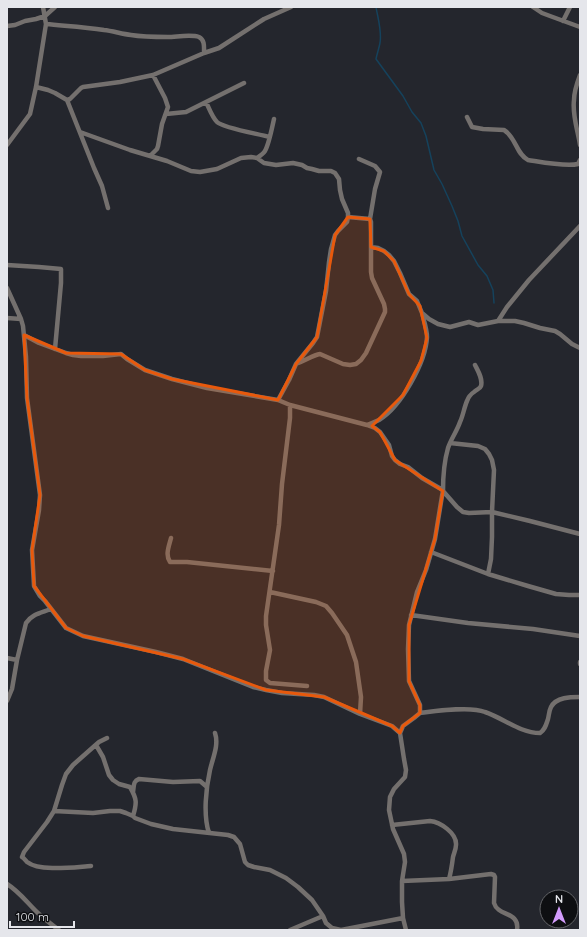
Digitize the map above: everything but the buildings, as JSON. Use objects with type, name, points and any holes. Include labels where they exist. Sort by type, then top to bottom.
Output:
[{"type":"street","points":[[7,145],[30,114],[46,24],[43,7]]},
{"type":"street","points":[[7,26],[45,16],[55,7]]},
{"type":"street","points":[[67,100],[81,88],[153,75],[219,48],[264,19],[291,7]]},
{"type":"street","points":[[533,7],[542,13],[580,27]]},
{"type":"street","points":[[563,20],[570,7]]},
{"type":"street","points":[[46,24],[83,27],[132,35],[200,37],[203,40],[204,53]]},
{"type":"street","points":[[150,156],[157,149],[162,124],[168,107],[153,75]]},
{"type":"street","points":[[580,75],[576,87],[574,102],[575,118],[580,145]]},
{"type":"street","points":[[166,114],[186,112],[244,83]]},
{"type":"street","points":[[36,87],[48,90],[67,100],[102,186],[108,208]]},
{"type":"street","points":[[206,102],[214,118],[219,124],[269,137]]},
{"type":"street","points":[[467,117],[472,127],[507,131],[524,158],[528,160],[572,165],[578,164],[580,160]]},
{"type":"street","points":[[257,158],[264,152],[274,119]]},
{"type":"street","points":[[80,132],[191,171],[200,172],[217,169],[241,158],[251,157],[257,158],[264,163],[276,165],[293,163],[319,171],[335,173],[339,179],[341,194],[348,213],[347,222],[338,231],[333,242],[328,262],[326,291],[317,336],[296,364],[278,400]]},
{"type":"street","points":[[296,364],[317,354],[343,364],[356,364],[366,353],[385,312],[384,304],[372,278],[371,272],[372,247],[370,219],[375,189],[380,172],[375,166],[360,159]]},
{"type":"street","points":[[348,217],[370,219]]},
{"type":"street","points":[[498,321],[529,280],[580,226]]},
{"type":"street","points":[[367,425],[378,421],[398,403],[421,361],[427,338],[426,327],[417,301],[409,294],[394,260],[384,251],[372,247]]},
{"type":"street","points":[[7,266],[61,269],[55,349]]},
{"type":"street","points":[[7,288],[21,319],[24,335],[27,398],[40,496],[32,550],[34,586],[40,596],[66,628],[83,636],[183,659],[266,690],[324,697],[360,714],[392,726],[400,733]]},
{"type":"street","points":[[422,313],[438,324],[450,327],[470,322],[478,324],[498,321],[515,321],[555,331],[580,348]]},
{"type":"street","points":[[7,318],[21,319]]},
{"type":"street","points":[[24,335],[39,343],[66,353],[81,356],[121,354],[145,370],[172,379],[207,388],[278,400],[290,405],[367,425],[380,432],[389,445],[392,456],[395,460],[438,487],[463,512],[492,512],[580,534]]},
{"type":"street","points":[[420,713],[420,706],[409,680],[409,625],[435,539],[445,459],[450,443],[464,413],[466,404],[473,392],[480,388],[481,385],[482,380],[475,365]]},
{"type":"street","points":[[290,405],[290,425],[266,620],[270,650],[266,680],[270,683],[307,686]]},
{"type":"street","points":[[450,443],[478,446],[485,449],[492,460],[494,470],[492,537],[488,574]]},
{"type":"street","points":[[171,538],[167,553],[168,560],[170,562],[187,562],[273,571]]},
{"type":"street","points":[[431,552],[488,574],[544,591],[569,595],[580,595]]},
{"type":"street","points":[[270,592],[316,602],[326,606],[332,612],[348,636],[356,662],[361,697],[360,714]]},
{"type":"street","points":[[7,701],[12,689],[26,623],[35,615],[51,610]]},
{"type":"street","points":[[411,615],[580,636]]},
{"type":"street","points":[[7,658],[17,660]]},
{"type":"street","points":[[406,930],[402,918],[402,881],[405,862],[404,854],[392,825],[389,810],[390,797],[405,777],[406,770],[400,733],[403,726],[420,713],[473,709],[484,711],[526,730],[540,733],[544,730],[551,706],[554,703],[568,698],[580,697]]},
{"type":"street","points":[[210,833],[206,820],[207,787],[217,743],[215,733]]},
{"type":"street","points":[[91,866],[47,868],[27,862],[22,857],[24,852],[54,811],[66,774],[73,765],[96,745],[107,738]]},
{"type":"street","points":[[96,745],[103,757],[109,775],[113,780],[119,784],[130,787],[134,792],[137,800],[133,816]]},
{"type":"street","points":[[134,792],[134,783],[139,779],[173,782],[200,782],[207,787]]},
{"type":"street","points":[[54,811],[93,813],[120,811],[151,824],[173,829],[228,835],[234,837],[240,844],[245,862],[248,865],[270,870],[286,878],[312,900],[326,923],[332,928],[341,930],[402,918]]},
{"type":"street","points":[[392,825],[430,821],[436,822],[447,828],[452,834],[456,843],[449,879]]},
{"type":"street","points":[[402,881],[494,875],[494,903],[499,910],[514,918],[517,922],[517,930]]},
{"type":"street","points":[[7,884],[13,887],[40,914],[59,930]]},
{"type":"street","points":[[290,930],[323,916]]},
{"type":"street","points":[[325,930],[326,923]]},
{"type":"highlighted area","points":[[348,217],[370,219],[371,247],[384,251],[394,261],[409,294],[420,306],[427,338],[421,361],[403,395],[372,426],[380,432],[395,460],[443,491],[435,539],[409,625],[409,681],[420,705],[420,713],[403,726],[400,733],[392,726],[324,697],[266,690],[183,659],[83,636],[66,628],[34,586],[32,550],[40,495],[27,398],[24,335],[66,353],[121,354],[145,370],[172,379],[278,400],[296,364],[317,337],[335,235]]},
{"type":"waterway","points":[[376,7],[380,25],[380,43],[376,59],[421,123],[426,136],[434,170],[452,206],[462,236],[478,265],[487,276],[493,290],[494,303]]}]
